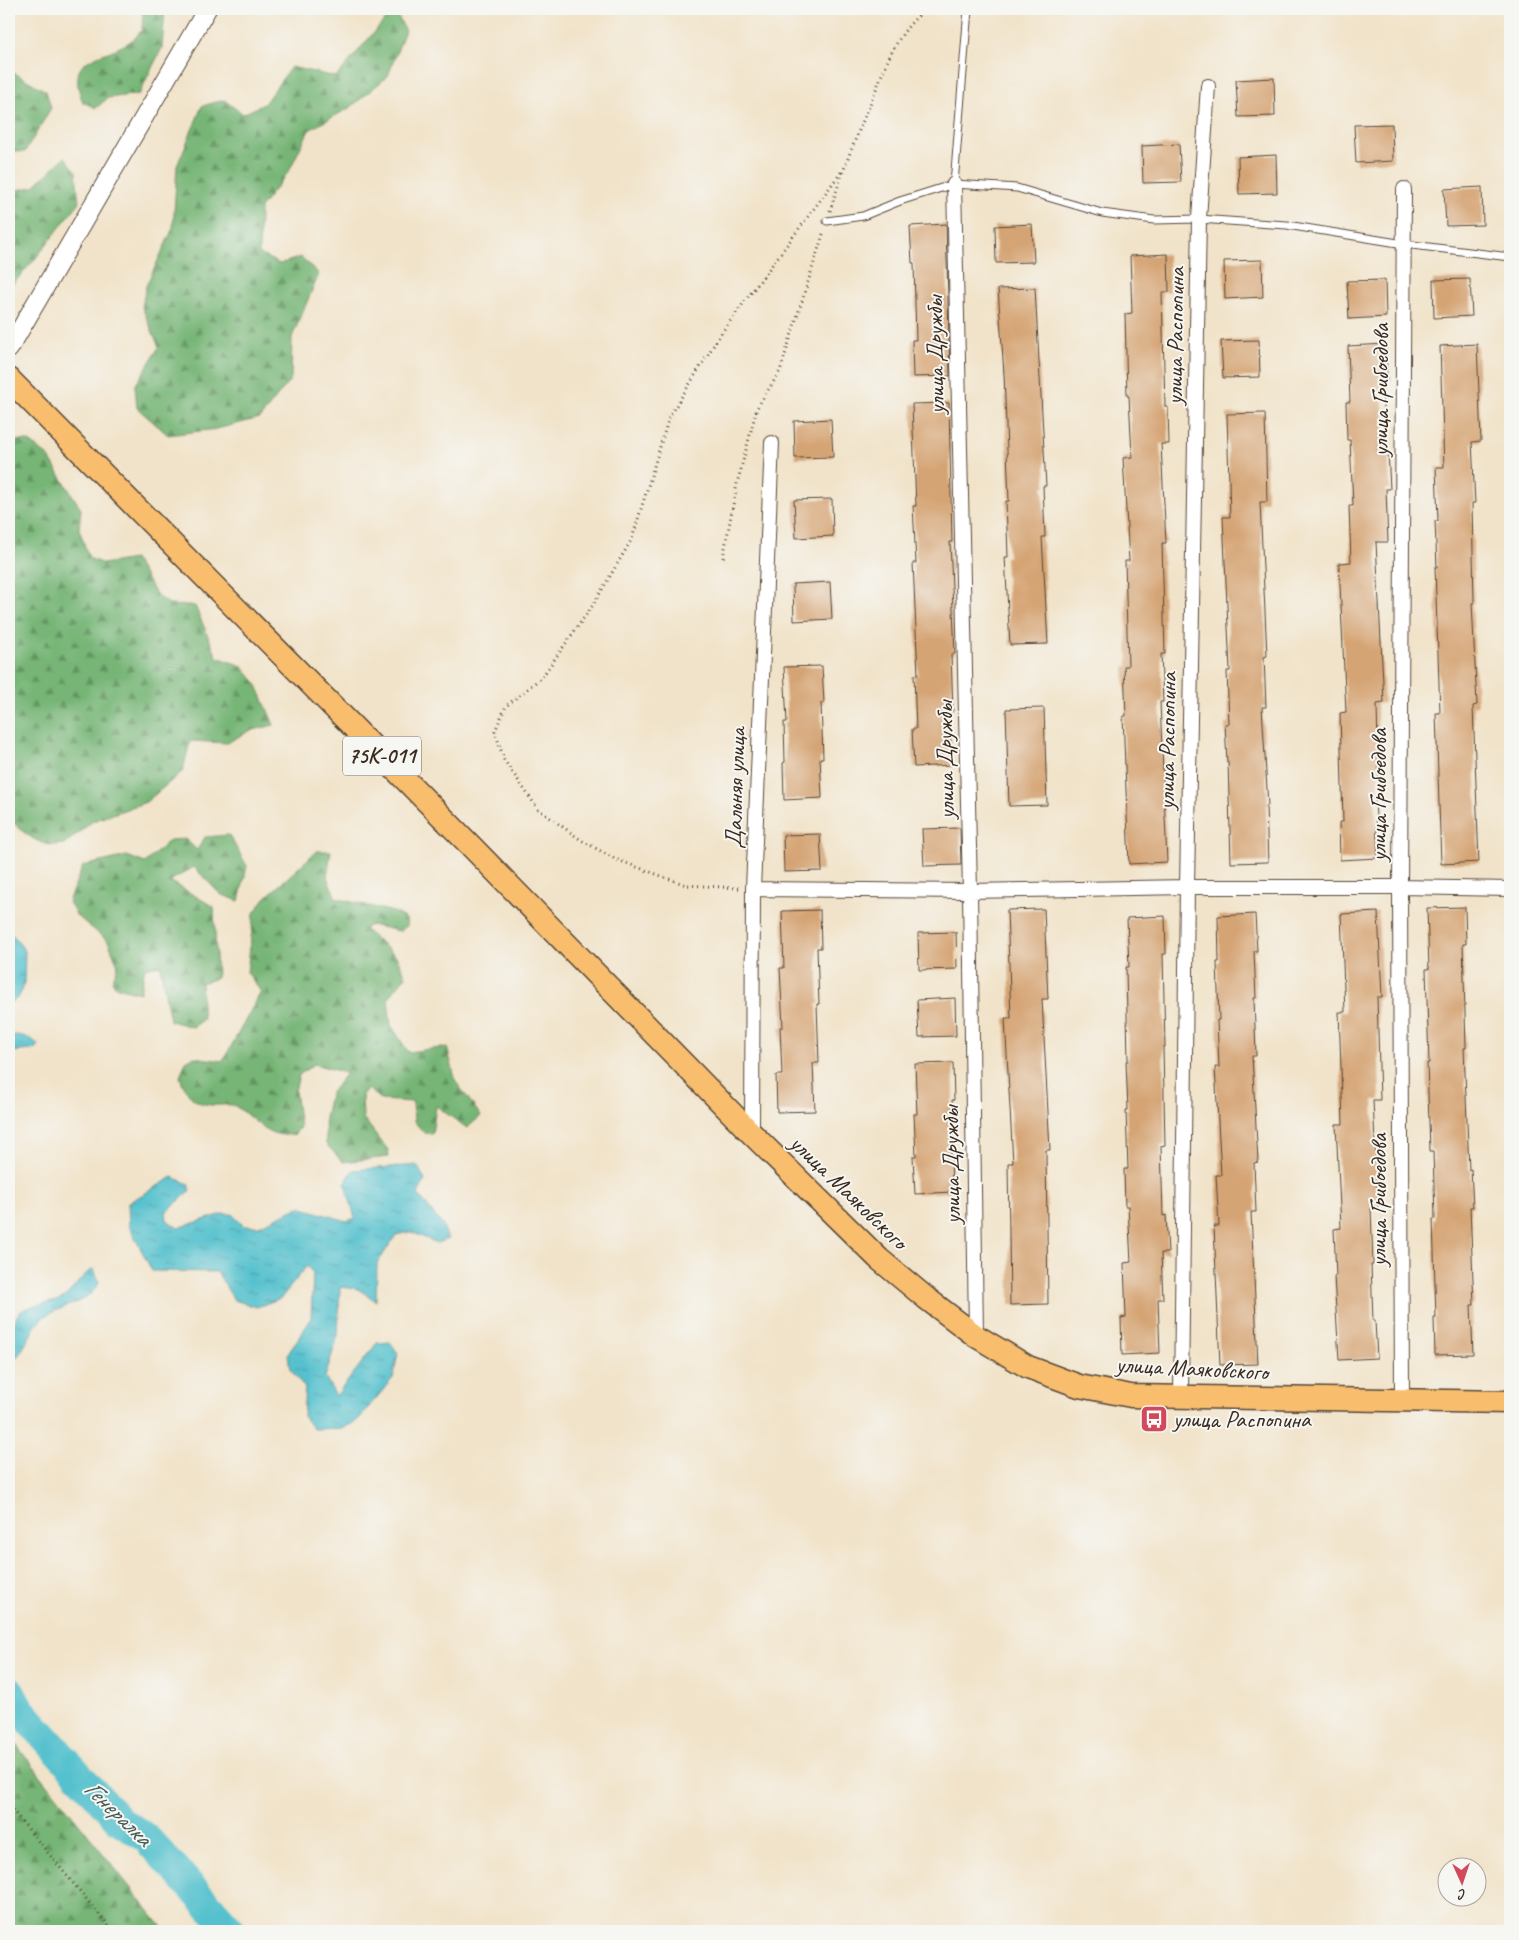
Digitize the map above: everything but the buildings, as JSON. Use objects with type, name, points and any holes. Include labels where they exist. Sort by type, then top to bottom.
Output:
[{"type":"main road","name":"75К-011","points":[[9,380],[463,838],[752,1134]]},
{"type":"main road","name":"улица Маяковского","points":[[752,1134],[879,1259],[926,1298],[976,1336],[1028,1367],[1079,1386],[1131,1396],[1510,1402]]},
{"type":"street","points":[[9,349],[207,9]]},
{"type":"street","name":"улица Распопина","points":[[1181,1397],[1187,888],[1199,219],[1208,86]]},
{"type":"street","name":"улица Дружбы","points":[[954,184],[970,891],[976,1336]]},
{"type":"street","name":"улица Грибоедова","points":[[1402,1400],[1400,887],[1404,189]]},
{"type":"street","name":"Дальняя улица","points":[[752,1134],[753,890],[772,443]]},
{"type":"street","points":[[753,890],[970,891],[1400,887],[1510,889]]},
{"type":"lane","points":[[954,184],[968,9]]},
{"type":"lane","points":[[827,221],[864,216],[900,201],[954,184],[1017,188],[1102,213],[1154,220],[1199,219],[1287,225],[1404,244],[1510,256]]},
{"type":"path","points":[[723,558],[737,484],[757,408],[780,371],[842,171],[891,52],[907,29],[927,9]]},
{"type":"path","points":[[753,890],[686,885],[615,859],[582,840],[538,809],[504,760],[495,731],[506,706],[542,677],[593,606],[632,539],[669,417],[722,332],[842,171]]},
{"type":"path","points":[[9,1806],[113,1931]]},
{"type":"green space","points":[[143,9],[165,9],[162,48],[139,94],[108,98],[96,108],[83,102],[78,86],[78,75],[82,67],[98,56],[134,39],[142,30]]},
{"type":"green space","points":[[394,9],[405,30],[388,76],[351,107],[309,130],[289,171],[260,208],[259,254],[280,264],[301,257],[319,274],[292,337],[291,379],[260,418],[217,429],[168,435],[137,408],[135,386],[159,347],[142,307],[146,286],[173,228],[177,166],[202,106],[224,100],[243,114],[264,104],[291,67],[336,77]]},
{"type":"green space","points":[[9,70],[46,91],[51,108],[25,152],[10,151],[9,148]]},
{"type":"green space","points":[[65,157],[76,171],[79,203],[35,259],[13,284],[9,285],[9,182],[17,190],[33,187]]},
{"type":"green space","points":[[9,440],[28,441],[48,456],[81,509],[79,529],[89,558],[103,564],[134,559],[158,597],[171,605],[195,606],[217,657],[242,666],[256,683],[274,725],[249,731],[227,743],[190,741],[183,771],[146,802],[93,821],[65,844],[47,845],[41,843],[14,823],[8,811],[10,792]]},
{"type":"green space","points":[[229,835],[247,866],[239,901],[220,894],[194,867],[170,881],[214,907],[217,978],[201,983],[203,1019],[193,1027],[170,1021],[160,965],[145,968],[140,993],[117,987],[112,982],[118,965],[108,941],[77,916],[68,901],[83,866],[127,856],[145,863],[170,840],[185,839],[197,850],[205,837]]},
{"type":"green space","points":[[317,851],[331,851],[327,877],[336,898],[394,912],[406,919],[407,926],[400,931],[371,925],[364,929],[396,956],[406,976],[388,999],[391,1025],[408,1052],[447,1047],[456,1082],[481,1116],[467,1128],[436,1106],[432,1134],[424,1133],[414,1121],[413,1102],[381,1100],[368,1089],[362,1094],[363,1118],[388,1150],[389,1157],[343,1162],[326,1144],[325,1118],[330,1094],[346,1073],[314,1064],[299,1075],[295,1091],[300,1127],[295,1134],[285,1135],[269,1131],[235,1106],[205,1104],[194,1100],[186,1091],[180,1077],[186,1061],[193,1057],[223,1061],[261,992],[247,972],[254,913],[265,898]]},
{"type":"green space","points":[[9,1736],[165,1931],[9,1931]]},
{"type":"water","points":[[9,930],[25,951],[24,983],[19,997],[9,1003]]},
{"type":"water","points":[[9,1035],[26,1037],[33,1040],[39,1046],[32,1050],[9,1052]]},
{"type":"water","points":[[417,1165],[425,1180],[418,1194],[443,1226],[448,1239],[437,1243],[411,1232],[396,1235],[377,1264],[376,1301],[358,1289],[340,1287],[338,1335],[325,1377],[336,1396],[377,1343],[390,1342],[398,1353],[393,1378],[358,1420],[344,1428],[313,1429],[303,1416],[305,1388],[290,1369],[288,1354],[311,1319],[313,1273],[307,1266],[281,1298],[257,1307],[234,1300],[217,1272],[152,1271],[129,1226],[128,1203],[173,1177],[189,1184],[190,1191],[166,1212],[167,1220],[178,1228],[222,1214],[232,1214],[244,1226],[259,1226],[299,1207],[347,1221],[355,1218],[345,1183],[353,1170]]},
{"type":"water","points":[[94,1269],[99,1282],[90,1295],[51,1313],[39,1321],[20,1353],[9,1364],[9,1343],[12,1341],[18,1314],[31,1307],[59,1300],[69,1293],[84,1275]]},
{"type":"waterway","name":"Генералка","points":[[9,1690],[18,1707],[119,1820],[145,1837],[232,1931]]},
{"type":"place","name":"улица Распопина","points":[[1154,1419]]}]
